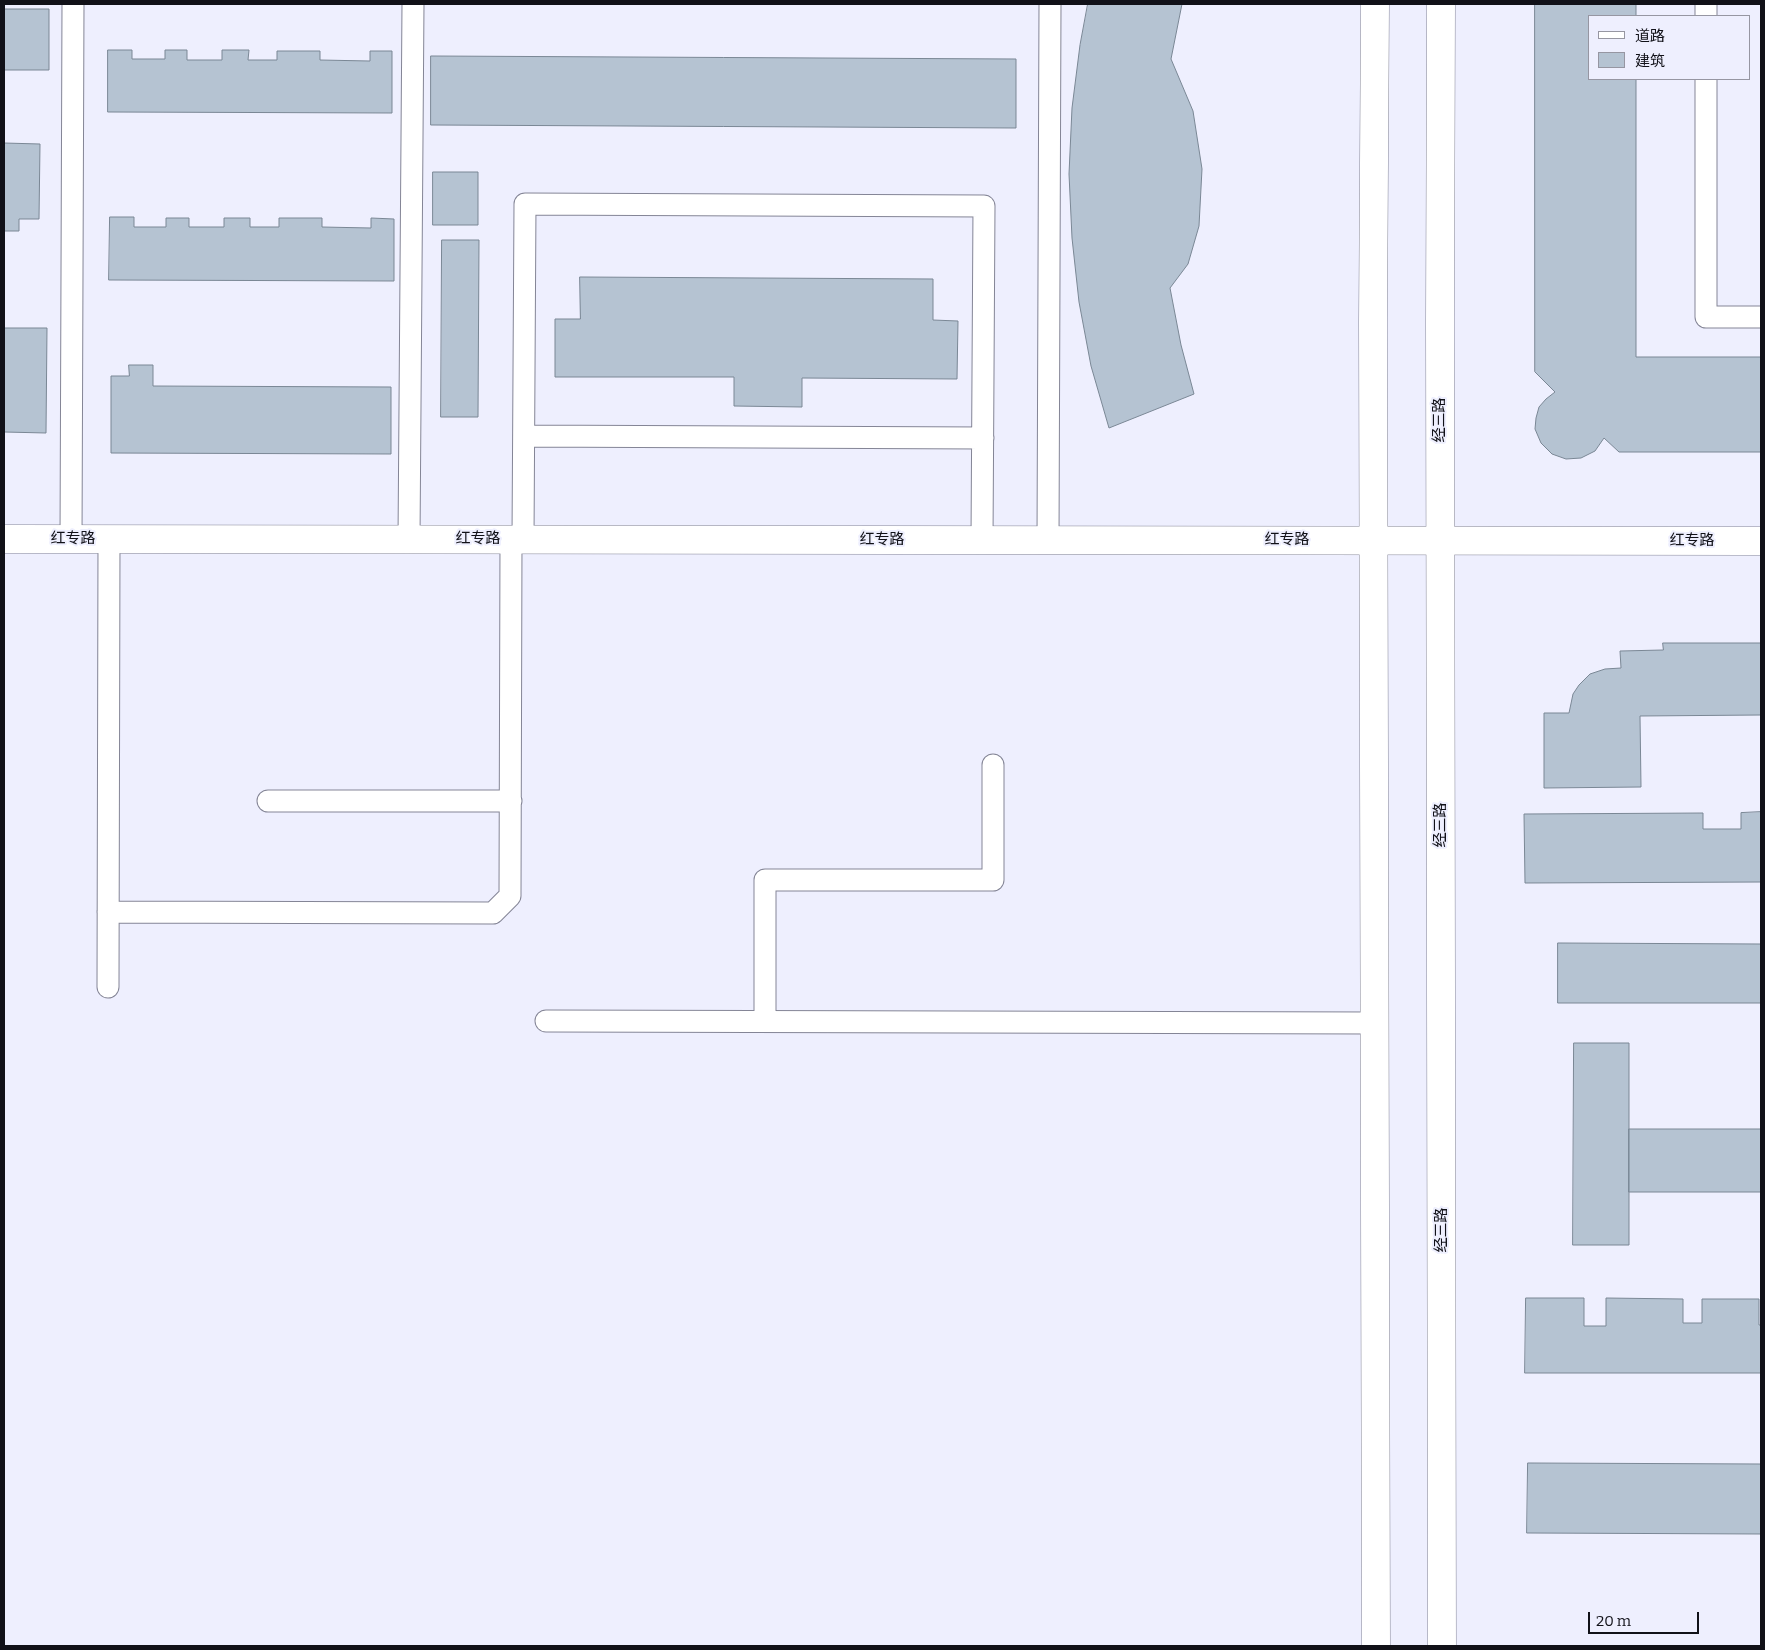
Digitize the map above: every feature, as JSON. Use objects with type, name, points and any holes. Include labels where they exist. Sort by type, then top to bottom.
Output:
[{"type":"main road","points":[[1375,4],[1376,1646]]},
{"type":"main road","name":"经三路","points":[[1442,4],[1440,540],[1442,1646]]},
{"type":"main road","name":"红专路","points":[[4,538],[1761,541]]},
{"type":"lane","points":[[70,539],[73,4]]},
{"type":"lane","points":[[409,539],[413,4]]},
{"type":"lane","points":[[1048,540],[1050,4]]},
{"type":"lane","points":[[1706,80],[1706,317],[1761,317]]},
{"type":"lane","points":[[108,912],[494,913],[510,896],[517,539],[524,436],[525,204],[984,206],[982,540]]},
{"type":"lane","points":[[524,436],[983,438]]},
{"type":"lane","points":[[108,987],[109,539]]},
{"type":"lane","points":[[764,1022],[765,880],[993,880],[993,766]]},
{"type":"lane","points":[[268,801],[511,801]]},
{"type":"lane","points":[[546,1022],[1375,1023]]},
{"type":"building","points":[[1088,4],[1182,4],[1171,59],[1193,111],[1202,169],[1199,226],[1188,264],[1170,288],[1181,345],[1194,394],[1109,428],[1091,366],[1079,302],[1072,238],[1069,174],[1072,108],[1080,45]]},
{"type":"building","points":[[1535,4],[1636,4],[1636,15],[1588,15],[1588,80],[1636,80],[1636,357],[1761,357],[1761,452],[1619,452],[1604,438],[1595,451],[1581,458],[1566,459],[1552,454],[1541,443],[1535,429],[1539,407],[1555,392],[1535,372]]},
{"type":"building","points":[[4,9],[49,9],[49,70],[4,70]]},
{"type":"building","points":[[108,50],[132,50],[132,59],[165,59],[165,50],[187,50],[187,60],[222,60],[222,50],[249,50],[248,60],[277,60],[277,51],[320,51],[320,60],[370,61],[370,51],[392,51],[392,113],[108,112]]},
{"type":"building","points":[[431,56],[1016,59],[1016,128],[431,125]]},
{"type":"building","points":[[4,143],[40,144],[39,219],[19,219],[19,231],[4,231]]},
{"type":"building","points":[[433,172],[478,172],[478,225],[433,225]]},
{"type":"building","points":[[110,217],[134,217],[134,227],[166,227],[166,218],[189,218],[189,227],[224,227],[224,218],[250,218],[250,227],[279,227],[279,218],[322,218],[322,227],[371,228],[371,218],[394,219],[394,281],[109,280]]},
{"type":"building","points":[[442,240],[479,240],[478,417],[441,417]]},
{"type":"building","points":[[580,277],[933,279],[933,320],[958,321],[957,379],[802,378],[802,407],[734,406],[734,377],[555,377],[555,319],[580,319]]},
{"type":"building","points":[[4,328],[47,328],[46,433],[4,432]]},
{"type":"building","points":[[129,365],[153,365],[153,386],[391,387],[391,454],[111,453],[111,376],[129,376]]},
{"type":"building","points":[[1663,643],[1761,643],[1761,715],[1640,716],[1641,787],[1544,788],[1544,713],[1569,713],[1573,694],[1590,674],[1605,669],[1621,668],[1620,651],[1663,650]]},
{"type":"building","points":[[1761,812],[1761,882],[1525,883],[1524,814],[1703,813],[1703,829],[1741,829],[1741,813]]},
{"type":"building","points":[[1558,943],[1761,944],[1761,1003],[1558,1003]]},
{"type":"building","points":[[1574,1043],[1629,1043],[1629,1245],[1573,1245]]},
{"type":"building","points":[[1629,1129],[1761,1129],[1761,1192],[1629,1192]]},
{"type":"building","points":[[1526,1298],[1584,1298],[1584,1326],[1606,1326],[1606,1298],[1683,1299],[1683,1323],[1702,1323],[1702,1299],[1759,1299],[1761,1373],[1525,1373]]},
{"type":"building","points":[[1528,1463],[1761,1464],[1761,1534],[1527,1533]]}]
